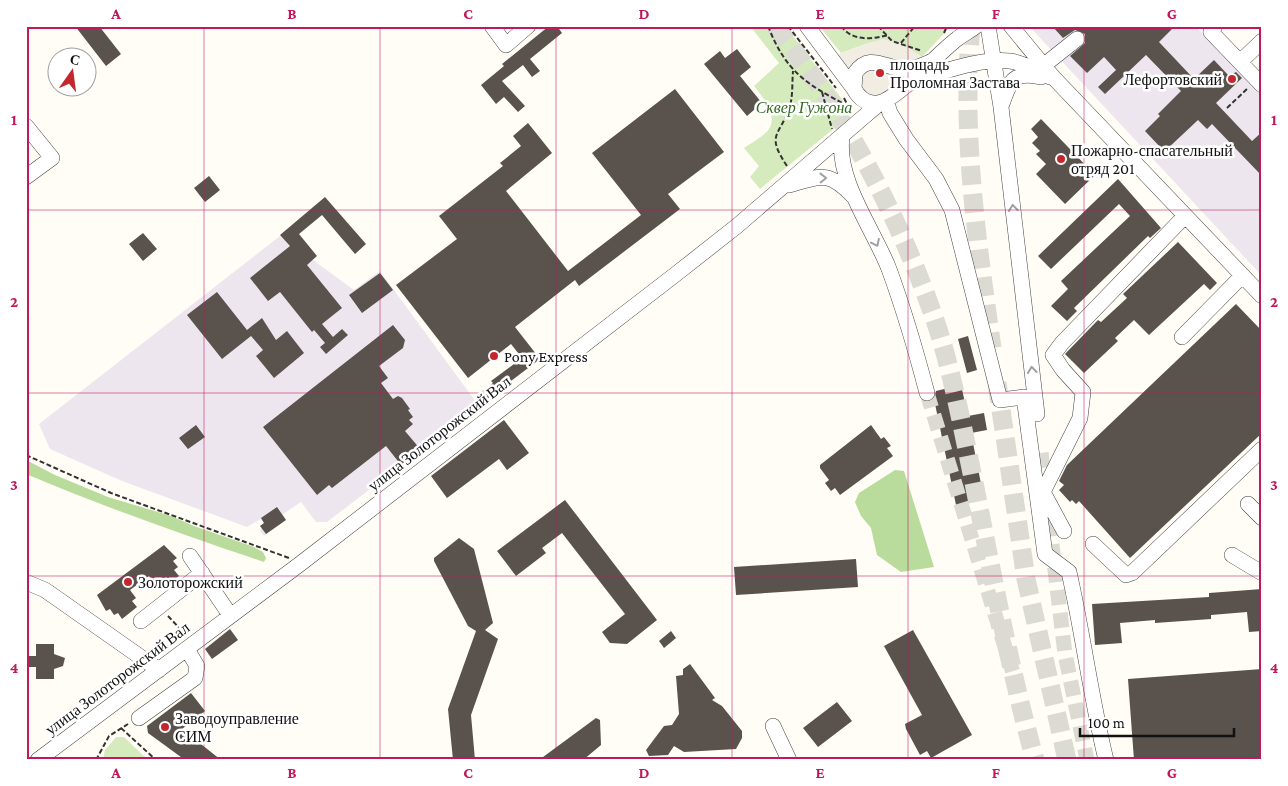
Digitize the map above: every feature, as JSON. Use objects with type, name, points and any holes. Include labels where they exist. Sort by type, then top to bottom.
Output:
[{"type":"street","points":[[492,26],[506,45],[528,26]]},
{"type":"street","points":[[807,26],[834,60],[859,109],[851,122]]},
{"type":"street","points":[[834,60],[849,65],[873,61],[888,66],[911,69],[976,26]]},
{"type":"street","points":[[988,26],[1000,107],[1041,453]]},
{"type":"street","points":[[1010,26],[1056,80],[1262,296]]},
{"type":"street","points":[[1216,26],[1211,32],[1259,82]]},
{"type":"street","points":[[1043,66],[1077,39]]},
{"type":"street","points":[[1240,62],[1262,41]]},
{"type":"street","points":[[851,93],[864,101],[885,100],[910,81],[931,54]]},
{"type":"street","points":[[910,81],[978,63],[1009,61],[1025,65],[1056,80]]},
{"type":"street","points":[[851,93],[854,78],[863,64]]},
{"type":"street","points":[[888,66],[895,81],[885,100],[890,113],[906,139],[936,179],[952,210],[1000,400],[1024,397],[1045,554],[1070,572],[1086,648],[1093,705],[1106,760]]},
{"type":"street","points":[[1000,107],[1009,82],[1017,77],[1029,75],[1056,80]]},
{"type":"street","name":"улица Золоторожский Вал","points":[[38,760],[300,564],[490,407],[676,274],[783,186],[851,122],[885,100]]},
{"type":"street","points":[[26,126],[52,158],[26,178]]},
{"type":"street","points":[[840,133],[840,154],[856,199],[891,275],[909,326],[927,393]]},
{"type":"street","points":[[783,186],[817,177],[831,178],[842,185],[856,199]]},
{"type":"street","points":[[1064,531],[1043,492],[1080,418],[1083,392],[1063,370],[1053,355],[1062,343],[1185,216]]},
{"type":"street","points":[[1182,337],[1242,276]]},
{"type":"street","points":[[1093,544],[1126,575],[1132,573],[1262,450]]},
{"type":"street","points":[[1248,504],[1262,518]]},
{"type":"street","points":[[1232,555],[1262,573]]},
{"type":"street","points":[[190,556],[230,615]]},
{"type":"street","points":[[140,621],[202,573]]},
{"type":"street","points":[[29,587],[159,670]]},
{"type":"street","points":[[139,718],[195,678],[197,666],[186,649]]},
{"type":"street","points":[[773,726],[789,760]]},
{"type":"path","points":[[768,26],[776,46],[793,70],[822,92],[848,106]]},
{"type":"path","points":[[788,26],[837,89]]},
{"type":"path","points":[[840,26],[846,34],[869,39],[889,35]]},
{"type":"path","points":[[901,43],[915,26]]},
{"type":"path","points":[[941,38],[947,26]]},
{"type":"path","points":[[879,27],[889,35],[892,41],[931,54]]},
{"type":"path","points":[[788,168],[776,149],[777,130],[790,103],[793,70]]},
{"type":"path","points":[[1227,108],[1259,82]]},
{"type":"path","points":[[822,92],[833,132],[840,133]]},
{"type":"path","points":[[851,93],[848,106],[851,122]]},
{"type":"path","points":[[26,454],[111,493],[284,554],[300,564]]},
{"type":"path","points":[[96,760],[109,736],[139,718]]},
{"type":"path","points":[[121,728],[156,759]]},
{"type":"shaded area","points":[[1029,26],[1195,26],[1262,94],[1262,276]]},
{"type":"shaded area","name":"площадь Проломная Застава","points":[[882,39],[901,43],[922,57],[923,84],[876,119],[827,63],[841,53]]},
{"type":"shaded area","points":[[280,236],[354,290],[380,271],[479,406],[327,522],[316,522],[301,502],[283,514],[286,520],[264,536],[260,531],[264,523],[261,519],[247,527],[122,481],[50,449],[39,424]]},
{"type":"green space","name":"Сквер Гужона","points":[[750,26],[785,26],[842,99],[845,109],[842,122],[760,189],[750,177],[759,166],[744,148],[769,129],[772,118],[768,106],[754,86],[779,63]]},
{"type":"green space","points":[[819,26],[951,26],[922,57],[890,41],[865,44],[841,53]]},
{"type":"green space","points":[[26,460],[55,475],[108,497],[171,516],[254,547],[263,552],[266,558],[264,562],[234,552],[55,486],[26,474]]},
{"type":"green space","points":[[895,470],[904,471],[934,567],[901,572],[877,555],[871,528],[861,516],[855,502],[859,493]]},
{"type":"green space","points":[[116,737],[124,737],[148,760],[103,760],[105,750]]},
{"type":"building","points":[[75,26],[99,26],[121,54],[106,66],[98,56],[98,48],[92,48]]},
{"type":"building","points":[[549,26],[557,26],[562,33],[530,59],[540,71],[532,77],[523,65],[502,81],[525,106],[518,112],[504,97],[496,104],[481,85],[504,66],[502,64]]},
{"type":"building","points":[[1052,26],[1175,26],[1159,42],[1194,79],[1214,60],[1229,76],[1236,72],[1242,78],[1216,103],[1252,141],[1262,132],[1262,176],[1212,124],[1207,129],[1198,120],[1165,151],[1162,149],[1145,131],[1160,116],[1158,114],[1181,91],[1146,55],[1105,94],[1098,87],[1116,70],[1104,57],[1087,73],[1070,56],[1085,43],[1085,34],[1075,30],[1063,38]]},
{"type":"building","points":[[737,49],[751,67],[740,76],[762,103],[747,116],[704,64],[720,51],[725,58]]},
{"type":"building","points":[[675,89],[724,152],[668,194],[680,209],[579,286],[575,280],[515,327],[540,359],[487,399],[481,392],[493,383],[491,381],[522,358],[511,344],[468,378],[396,285],[457,239],[439,216],[503,166],[500,163],[521,146],[513,136],[528,123],[552,153],[506,191],[568,271],[641,215],[592,153]]},
{"type":"building","name":"Пожарно-спасательный отряд 201","points":[[1041,119],[1095,175],[1065,204],[1036,174],[1046,164],[1036,154],[1040,151],[1032,143],[1038,137],[1031,129]]},
{"type":"building","points":[[209,176],[220,190],[205,202],[194,188]]},
{"type":"building","points":[[1118,179],[1161,228],[1150,238],[1148,236],[1074,308],[1077,311],[1067,321],[1051,306],[1068,289],[1061,281],[1130,216],[1119,204],[1051,269],[1038,256]]},
{"type":"building","points":[[325,197],[366,244],[355,254],[322,215],[299,234],[317,256],[307,265],[342,308],[322,324],[333,337],[342,329],[348,335],[326,354],[320,347],[325,343],[314,330],[312,332],[280,292],[268,301],[250,278],[290,246],[280,235]]},
{"type":"building","points":[[143,233],[157,249],[143,261],[129,244]]},
{"type":"building","points":[[1178,242],[1217,283],[1210,290],[1204,284],[1149,335],[1134,320],[1115,338],[1118,341],[1084,373],[1065,354],[1098,320],[1101,322],[1127,298],[1123,294]]},
{"type":"building","points":[[380,273],[393,290],[362,313],[349,295]]},
{"type":"building","points":[[217,292],[247,330],[262,318],[276,340],[287,331],[304,353],[274,378],[256,356],[263,350],[251,336],[222,359],[187,315]]},
{"type":"building","points":[[1236,304],[1262,331],[1262,433],[1130,558],[1079,501],[1076,504],[1072,500],[1070,502],[1059,490],[1064,485],[1059,481],[1067,465]]},
{"type":"building","points":[[393,325],[405,340],[403,348],[379,366],[388,378],[381,383],[393,399],[398,396],[402,398],[410,409],[408,410],[413,417],[409,420],[413,424],[405,431],[421,450],[401,465],[386,446],[332,488],[329,485],[317,495],[263,427]]},
{"type":"building","points":[[968,336],[977,370],[967,373],[958,339]]},
{"type":"building","points":[[961,385],[968,416],[984,413],[987,430],[971,433],[984,499],[956,505],[934,399],[936,391]]},
{"type":"building","points":[[504,420],[529,453],[507,470],[499,459],[447,498],[431,476]]},
{"type":"building","points":[[196,425],[205,437],[188,449],[179,438]]},
{"type":"building","points":[[871,425],[881,439],[884,437],[891,446],[887,448],[893,456],[840,495],[835,488],[831,491],[825,483],[829,480],[820,468],[820,465]]},
{"type":"building","points":[[565,500],[657,620],[627,644],[610,643],[602,632],[625,614],[562,533],[542,548],[546,553],[516,576],[497,551]]},
{"type":"building","points":[[277,507],[286,520],[266,534],[260,526],[264,523],[261,518]]},
{"type":"building","points":[[459,538],[474,549],[493,623],[485,630],[498,639],[471,715],[475,760],[453,760],[448,709],[476,631],[468,626],[434,561],[434,558]]},
{"type":"building","name":"Золоторожский","points":[[164,545],[177,558],[173,561],[178,567],[174,570],[179,576],[164,587],[158,580],[154,583],[149,576],[130,590],[136,598],[132,601],[137,607],[122,619],[118,613],[114,615],[110,609],[106,611],[97,595]]},
{"type":"building","points":[[856,559],[858,587],[736,595],[734,567]]},
{"type":"building","points":[[1262,589],[1262,631],[1249,632],[1247,612],[1211,615],[1211,619],[1155,623],[1155,620],[1120,623],[1122,643],[1095,645],[1092,604],[1209,597],[1209,593]]},
{"type":"building","points":[[230,629],[238,640],[212,659],[205,649]]},
{"type":"building","points":[[913,630],[972,735],[931,758],[927,751],[920,755],[906,729],[905,724],[922,715],[884,646]]},
{"type":"building","points":[[671,631],[676,638],[664,648],[659,641]]},
{"type":"building","points":[[36,644],[54,644],[54,654],[65,658],[63,666],[54,669],[54,679],[36,679],[36,667],[26,667],[26,656],[36,656]]},
{"type":"building","points":[[690,664],[715,698],[712,700],[722,706],[742,731],[742,738],[736,749],[684,752],[674,746],[668,755],[649,756],[646,750],[664,726],[672,725],[679,714],[676,676],[683,675],[683,669]]},
{"type":"building","points":[[1262,669],[1262,760],[1134,760],[1128,679]]},
{"type":"building","name":"Заводоуправление СИМ","points":[[191,693],[205,711],[182,729],[221,760],[185,760],[148,733],[147,726]]},
{"type":"building","points":[[837,702],[852,721],[818,747],[803,728]]},
{"type":"building","points":[[596,718],[600,720],[601,745],[583,760],[539,760]]},
{"type":"tunnel","points":[[775,26],[800,59],[847,129],[887,203],[935,320],[956,398],[1009,655],[1035,760]]},
{"type":"tunnel","points":[[971,26],[968,66],[969,147],[976,228],[992,348]]},
{"type":"tunnel","points":[[997,383],[1026,579],[1067,760]]},
{"type":"tunnel","points":[[927,393],[1013,673]]},
{"type":"tunnel","points":[[1041,453],[1065,654],[1087,760]]},
{"type":"place","name":"площадь Проломная Застава","points":[[880,73]]},
{"type":"place","name":"Лефортовский","points":[[1232,79]]},
{"type":"place","name":"Пожарно-спасательный отряд 201","points":[[1061,159]]},
{"type":"place","name":"Pony Express","points":[[494,356]]},
{"type":"place","name":"Золоторожский","points":[[128,582]]},
{"type":"place","name":"Заводоуправление СИМ","points":[[165,727]]}]
